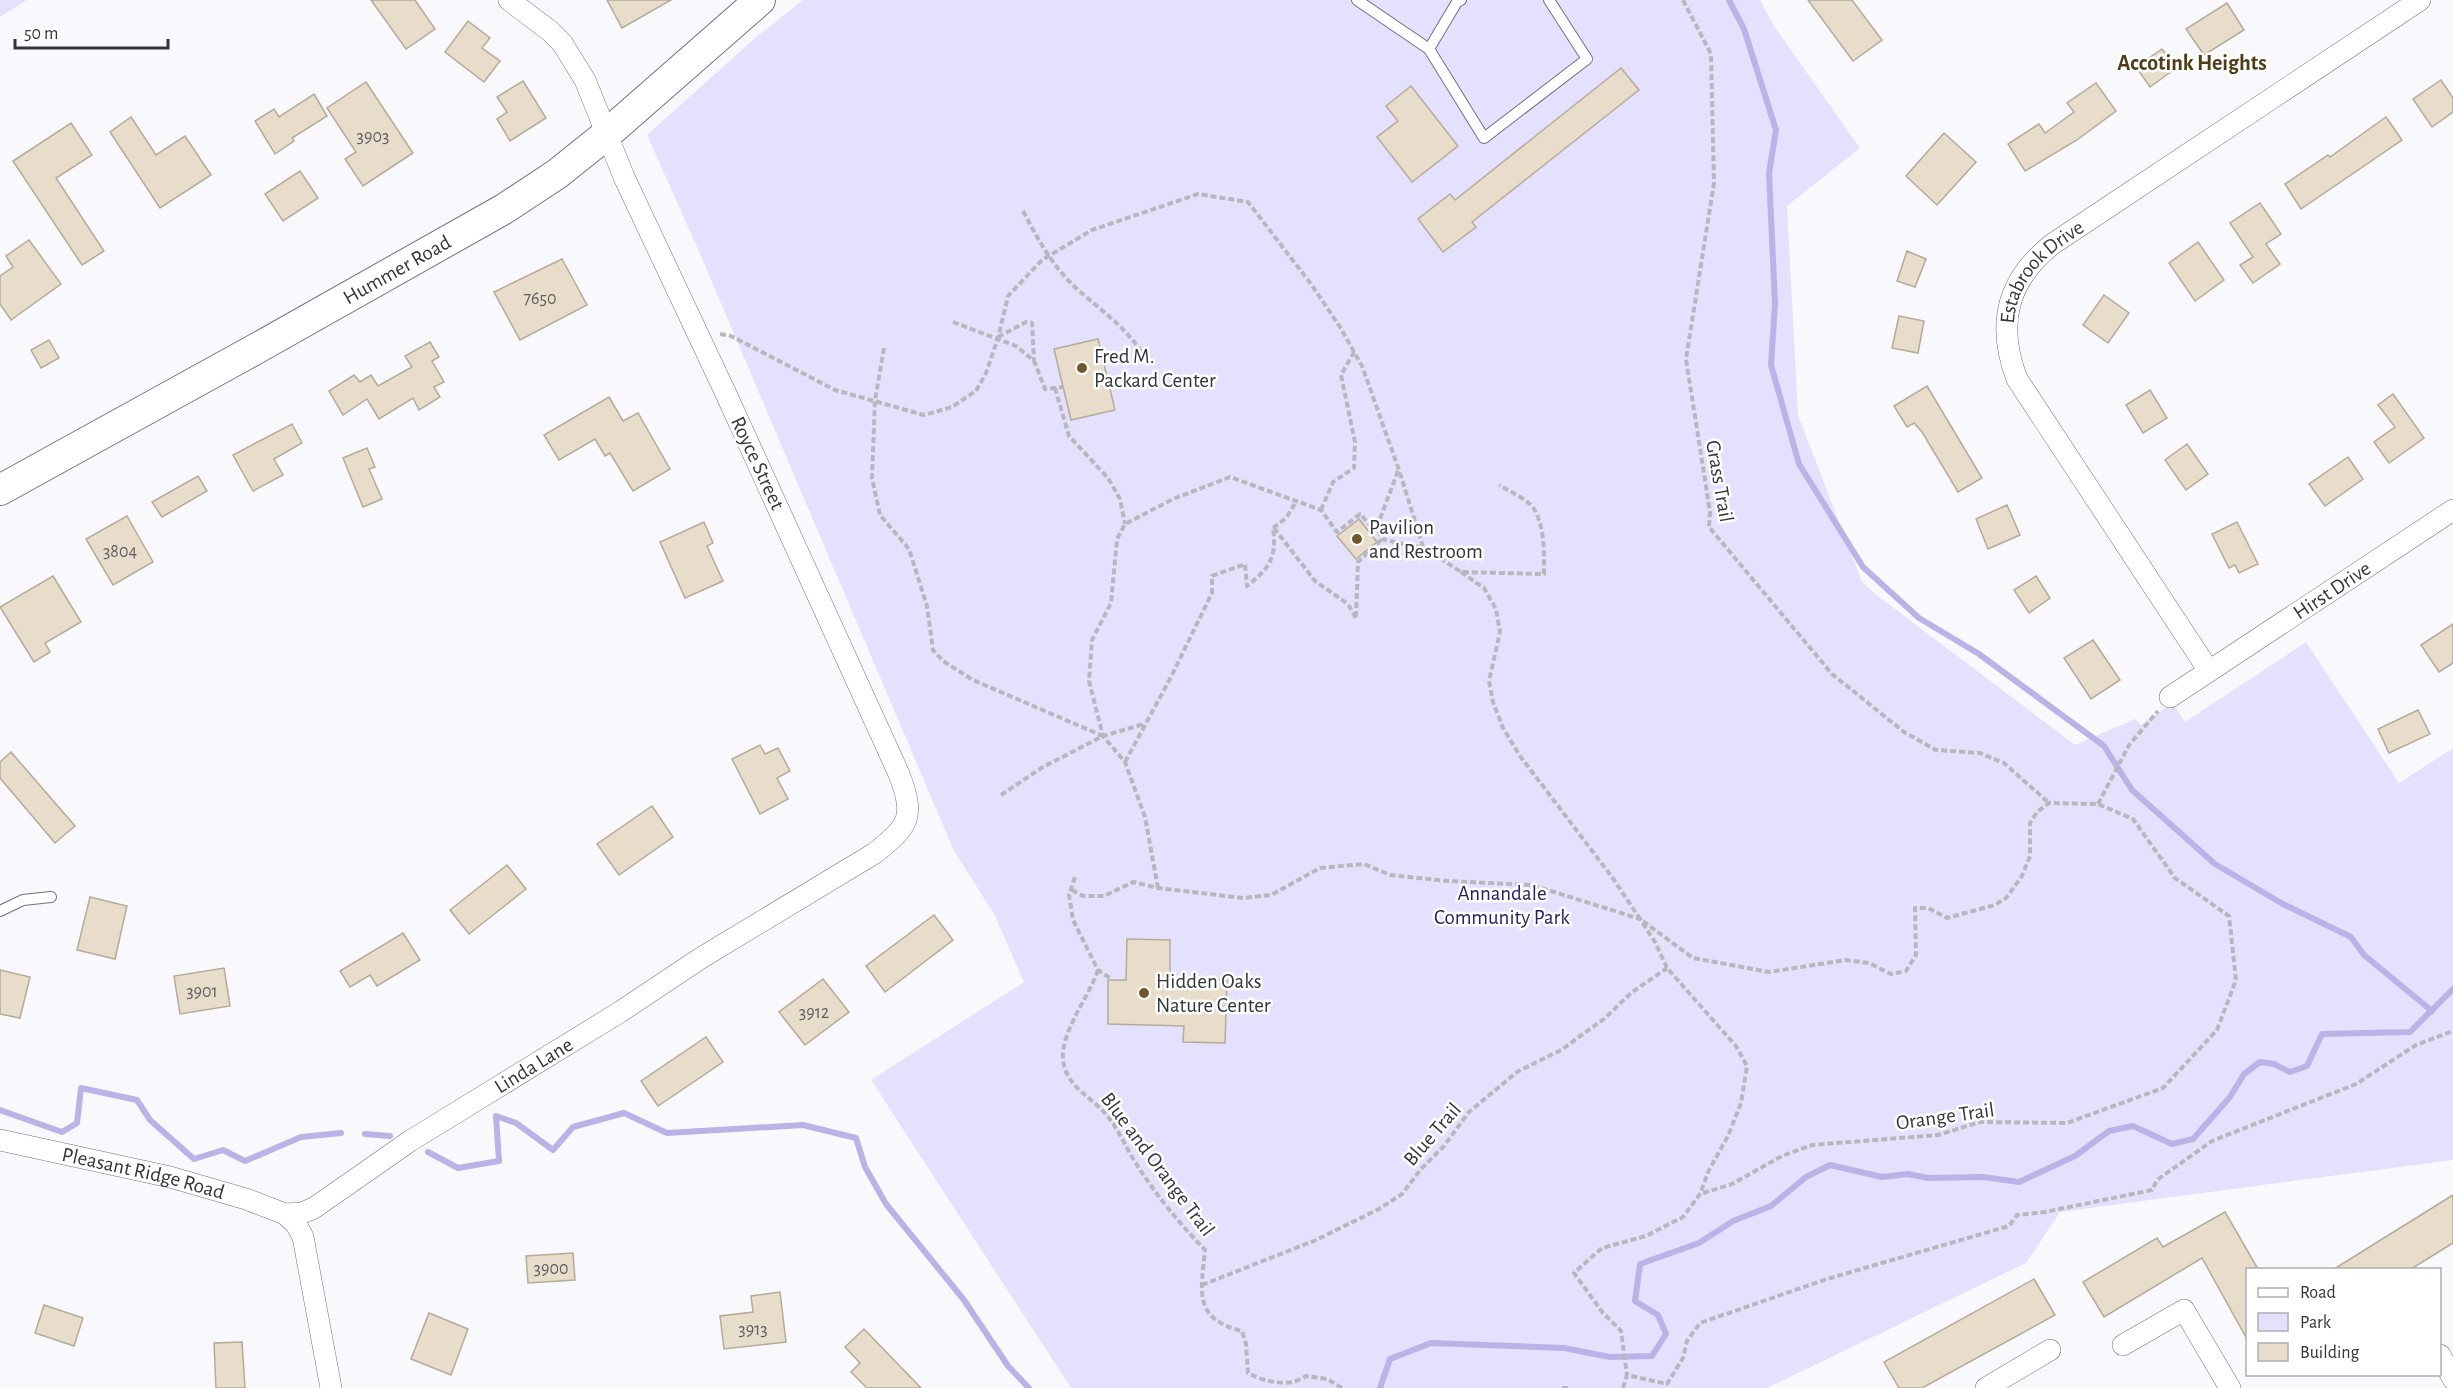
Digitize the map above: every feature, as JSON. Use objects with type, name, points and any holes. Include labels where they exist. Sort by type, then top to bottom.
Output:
[{"type":"main road","name":"Hummer Road","points":[[0,490],[504,209],[557,174],[607,134],[760,0]]},
{"type":"street","name":"Royce Street","points":[[509,0],[562,43],[585,80],[624,177],[907,792]]},
{"type":"street","name":"Estabrook Drive","points":[[2209,671],[2017,379],[2009,359],[2006,338],[2007,314],[2014,292],[2025,272],[2039,254],[2420,0]]},
{"type":"street","name":"Hirst Drive","points":[[2170,697],[2453,510]]},
{"type":"street","name":"Linda Lane","points":[[285,1214],[302,1213],[314,1208],[419,1135],[620,1012],[701,958],[875,853],[899,834],[905,822],[907,792]]},
{"type":"street","name":"Pleasant Ridge Road","points":[[0,1140],[171,1177],[246,1199],[285,1214]]},
{"type":"street","points":[[314,1208],[305,1221],[303,1237],[331,1388]]},
{"type":"street","points":[[285,1214],[296,1224],[303,1237]]},
{"type":"street","points":[[2123,1345],[2184,1310],[2230,1388]]},
{"type":"street","points":[[1986,1388],[2050,1350]]},
{"type":"street","points":[[2441,1358],[2453,1379]]},
{"type":"lane","points":[[1357,0],[1429,49],[1484,138],[1587,58],[1549,0]]},
{"type":"lane","points":[[1429,49],[1457,2],[1461,0]]},
{"type":"lane","points":[[0,911],[23,900],[51,897]]},
{"type":"path","name":"Grass Trail","points":[[1683,0],[1711,54],[1714,183],[1686,359],[1710,512],[1708,527],[1832,674],[1904,732],[1936,750],[1980,753],[2004,763],[2049,803]]},
{"type":"path","points":[[695,328],[731,336],[835,390],[924,415],[952,407],[976,391],[986,373],[998,338],[1008,296],[1048,257],[1092,230],[1198,194],[1248,202],[1311,284],[1354,352],[1369,384],[1423,547]]},
{"type":"path","points":[[1023,211],[1048,257],[1075,287],[1131,336],[1142,353]]},
{"type":"path","points":[[953,322],[1016,346],[1034,362]]},
{"type":"path","points":[[998,338],[1026,322],[1032,323],[1034,362],[1046,388],[1063,387]]},
{"type":"path","points":[[884,348],[875,400],[872,478],[880,515],[909,549],[927,606],[933,650],[943,661],[973,680],[1103,736]]},
{"type":"path","points":[[1321,510],[1333,482],[1354,468],[1355,442],[1341,375],[1354,352]]},
{"type":"path","points":[[1055,388],[1069,436],[1108,478],[1120,499],[1125,524]]},
{"type":"path","points":[[1382,539],[1377,527],[1399,470]]},
{"type":"path","points":[[1158,888],[1145,817],[1125,762],[1103,736],[1089,681],[1092,640],[1112,603],[1117,539],[1125,524],[1173,499],[1230,477],[1321,510],[1337,532],[1360,514],[1369,524],[1377,527]]},
{"type":"path","points":[[1461,572],[1544,574],[1545,552],[1534,507],[1499,485]]},
{"type":"path","points":[[1273,528],[1286,518],[1296,502]]},
{"type":"path","points":[[1125,762],[1144,723],[1171,677],[1212,593],[1212,576],[1245,564],[1247,586],[1264,573],[1275,547],[1273,528]]},
{"type":"path","points":[[1273,528],[1315,581],[1348,604],[1356,618],[1358,562],[1382,539]]},
{"type":"path","points":[[1382,539],[1423,547],[1484,588],[1496,609],[1500,632],[1489,681],[1493,702],[1503,728],[1520,756],[1612,877],[1655,942],[1667,968],[1736,1046],[1747,1066],[1741,1103],[1728,1136],[1709,1170],[1700,1194],[1683,1217],[1646,1236],[1602,1248],[1574,1273],[1603,1313],[1621,1331],[1627,1375],[1623,1388]]},
{"type":"path","points":[[1072,890],[1083,896],[1104,896],[1133,882],[1158,888],[1243,898],[1270,895],[1320,868],[1364,864],[1390,875],[1447,881],[1532,885],[1640,919],[1693,958],[1769,972],[1846,960],[1869,963],[1891,974],[1906,971],[1916,954],[1915,908],[1928,908],[1947,918],[1995,905],[2006,898],[2022,876],[2030,856],[2030,822],[2037,812],[2049,803],[2098,804],[2129,745],[2170,697]]},
{"type":"path","points":[[1001,795],[1043,767],[1103,736],[1144,723]]},
{"type":"path","name":"Orange Trail","points":[[1700,1194],[1732,1184],[1782,1156],[1812,1145],[1938,1136],[1980,1122],[2067,1123],[2163,1088],[2217,1030],[2236,980],[2229,916],[2175,878],[2133,819],[2098,804]]},
{"type":"path","points":[[1075,877],[1069,896],[1072,920],[1098,970],[1110,978]]},
{"type":"path","name":"Blue Trail","points":[[1202,1285],[1316,1240],[1379,1209],[1402,1194],[1421,1169],[1444,1146],[1469,1112],[1517,1072],[1561,1050],[1604,1019],[1631,993],[1667,968]]},
{"type":"path","name":"Blue and Orange Trail","points":[[1098,970],[1066,1038],[1063,1056],[1065,1074],[1111,1120],[1150,1184],[1205,1250],[1202,1285]]},
{"type":"path","points":[[1627,1375],[1667,1384],[1683,1358],[1687,1341],[1700,1323],[1827,1279],[2009,1226],[2017,1215],[2045,1212],[2152,1190],[2157,1180],[2212,1141],[2356,1084],[2416,1045],[2453,1031]]},
{"type":"path","points":[[1202,1285],[1205,1308],[1209,1315],[1228,1328],[1242,1331],[1246,1344],[1248,1373],[1263,1381],[1297,1383],[1306,1376],[1327,1379],[1342,1388]]},
{"type":"path","points":[[1562,1388],[1568,1388]]},
{"type":"green space","points":[[0,0],[27,0],[0,17]]},
{"type":"green space","name":"Annandale Community Park","points":[[803,0],[1760,0],[1774,26],[1860,148],[1787,206],[1798,415],[1862,582],[2075,745],[2135,719],[2141,725],[2172,703],[2185,722],[2306,642],[2399,783],[2453,748],[2453,1160],[2060,1212],[2026,1263],[1767,1388],[1071,1388],[871,1080],[1024,982],[994,914],[954,851],[697,247],[647,135],[754,39]]},
{"type":"building","points":[[371,0],[415,0],[435,29],[406,49]]},
{"type":"building","points":[[607,0],[671,0],[622,28]]},
{"type":"building","points":[[1808,0],[1852,0],[1882,40],[1853,61]]},
{"type":"building","points":[[2227,3],[2244,30],[2204,55],[2186,29]]},
{"type":"building","points":[[468,21],[490,38],[482,48],[500,61],[484,82],[445,52]]},
{"type":"building","points":[[2162,49],[2176,68],[2150,87],[2136,67]]},
{"type":"building","points":[[1621,68],[1639,90],[1472,222],[1476,227],[1443,252],[1418,219],[1450,194],[1455,200]]},
{"type":"building","points":[[2441,80],[2453,98],[2453,112],[2432,127],[2413,99]]},
{"type":"building","points":[[523,81],[546,118],[510,141],[497,119],[507,112],[497,97]]},
{"type":"building","points":[[366,82],[413,153],[363,186],[345,159],[356,152],[327,108]]},
{"type":"building","points":[[2096,83],[2116,111],[2077,140],[2025,171],[2008,144],[2039,124],[2045,133],[2074,112],[2067,103]]},
{"type":"building","points":[[1411,86],[1458,146],[1412,182],[1377,137],[1398,121],[1386,106]]},
{"type":"building","points":[[314,94],[327,116],[292,138],[294,141],[275,154],[255,121],[274,109],[279,117]]},
{"type":"building","points":[[131,117],[156,155],[185,136],[211,175],[160,208],[110,132]]},
{"type":"building","points":[[2386,117],[2402,140],[2301,209],[2285,184],[2328,155],[2330,157]]},
{"type":"building","points":[[71,123],[92,155],[56,178],[104,251],[82,265],[13,161]]},
{"type":"building","points":[[1944,133],[1976,162],[1937,205],[1906,176]]},
{"type":"building","points":[[300,171],[318,198],[283,221],[265,194]]},
{"type":"building","points":[[2260,203],[2281,234],[2266,244],[2280,264],[2253,283],[2240,265],[2253,257],[2230,223]]},
{"type":"building","points":[[29,240],[61,284],[11,320],[0,304],[0,276],[13,267],[6,256]]},
{"type":"building","points":[[2198,242],[2224,280],[2195,301],[2169,263]]},
{"type":"building","points":[[1907,251],[1926,259],[1915,287],[1897,281]]},
{"type":"building","points":[[562,259],[587,305],[520,340],[494,292]]},
{"type":"building","points":[[2104,295],[2129,313],[2108,343],[2083,325]]},
{"type":"building","points":[[1899,316],[1924,321],[1918,353],[1892,348]]},
{"type":"building","name":"Fred M. Packard Center","points":[[1098,339],[1115,410],[1071,420],[1054,349]]},
{"type":"building","points":[[49,340],[59,358],[41,368],[31,350]]},
{"type":"building","points":[[430,342],[439,357],[432,361],[444,382],[434,387],[440,397],[419,410],[413,398],[379,419],[367,399],[343,415],[329,391],[354,375],[360,382],[371,375],[378,386],[412,367],[405,356]]},
{"type":"building","points":[[1927,386],[1982,478],[1958,492],[1922,432],[1914,423],[1907,427],[1894,406]]},
{"type":"building","points":[[2150,390],[2167,418],[2143,433],[2126,405]]},
{"type":"building","points":[[2393,394],[2424,438],[2389,463],[2374,442],[2395,427],[2378,405]]},
{"type":"building","points":[[609,397],[623,421],[638,413],[670,469],[633,491],[610,453],[605,456],[595,439],[559,460],[544,435]]},
{"type":"building","points":[[292,424],[302,443],[274,459],[283,475],[253,491],[233,455]]},
{"type":"building","points":[[2187,444],[2208,474],[2186,490],[2165,460]]},
{"type":"building","points":[[367,448],[375,467],[369,469],[382,499],[363,507],[343,458]]},
{"type":"building","points":[[2348,457],[2363,479],[2325,506],[2309,484]]},
{"type":"building","points":[[198,476],[207,491],[162,517],[152,502]]},
{"type":"building","points":[[2007,505],[2020,535],[1988,549],[1976,519]]},
{"type":"building","points":[[127,516],[153,562],[113,585],[86,539]]},
{"type":"building","name":"Pavilion and Restroom","points":[[1359,519],[1377,542],[1356,559],[1337,536]]},
{"type":"building","points":[[704,522],[713,543],[707,546],[723,581],[685,598],[660,542]]},
{"type":"building","points":[[2237,522],[2258,564],[2239,573],[2235,565],[2229,568],[2212,534]]},
{"type":"building","points":[[53,576],[81,622],[45,643],[50,652],[34,662],[0,607]]},
{"type":"building","points":[[2036,576],[2050,598],[2029,613],[2014,590]]},
{"type":"building","points":[[2453,624],[2453,663],[2439,672],[2421,645]]},
{"type":"building","points":[[2093,640],[2120,680],[2091,699],[2064,658]]},
{"type":"building","points":[[2418,710],[2430,734],[2389,753],[2378,729]]},
{"type":"building","points":[[760,745],[765,754],[778,748],[790,771],[777,778],[788,799],[760,814],[732,759]]},
{"type":"building","points":[[11,752],[75,826],[55,843],[0,778],[0,762]]},
{"type":"building","points":[[652,806],[673,837],[619,875],[597,844]]},
{"type":"building","points":[[507,865],[526,889],[469,934],[450,910]]},
{"type":"building","points":[[90,897],[127,906],[115,959],[77,950]]},
{"type":"building","points":[[934,915],[953,940],[885,992],[866,966]]},
{"type":"building","points":[[403,933],[420,960],[377,986],[370,975],[350,987],[340,971]]},
{"type":"building","name":"Hidden Oaks Nature Center","points":[[1127,939],[1170,940],[1170,979],[1227,980],[1225,1043],[1183,1042],[1184,1026],[1108,1024],[1108,980],[1126,980]]},
{"type":"building","points":[[224,968],[230,1006],[180,1014],[174,976]]},
{"type":"building","points":[[0,970],[30,977],[20,1018],[0,1014]]},
{"type":"building","points":[[823,979],[849,1012],[805,1045],[779,1012]]},
{"type":"building","points":[[706,1037],[723,1062],[658,1106],[641,1081]]},
{"type":"building","points":[[2453,1195],[2453,1243],[2413,1268],[2336,1268]]},
{"type":"building","points":[[2225,1212],[2257,1268],[2246,1268],[2246,1337],[2202,1258],[2104,1317],[2083,1282],[2157,1238],[2163,1247]]},
{"type":"building","points":[[573,1253],[575,1280],[528,1283],[526,1256]]},
{"type":"building","points":[[2034,1279],[2055,1315],[1922,1388],[1899,1388],[1884,1362]]},
{"type":"building","points":[[780,1292],[786,1342],[724,1349],[720,1316],[753,1312],[751,1296]]},
{"type":"building","points":[[44,1305],[83,1318],[74,1346],[35,1333]]},
{"type":"building","points":[[429,1313],[468,1329],[451,1375],[411,1359]]},
{"type":"building","points":[[864,1329],[921,1388],[867,1388],[851,1372],[860,1363],[845,1347]]},
{"type":"building","points":[[242,1342],[245,1388],[216,1388],[214,1343]]},
{"type":"waterway","points":[[1729,0],[1744,29],[1776,130],[1769,173],[1775,304],[1771,365],[1799,464],[1863,567],[1919,618],[1979,654],[2104,746],[2132,790],[2215,864],[2283,904],[2351,937],[2364,955],[2432,1011]]},
{"type":"waterway","points":[[1380,1388],[1390,1359],[1431,1343],[1564,1348],[1610,1357],[1652,1356],[1666,1334],[1658,1315],[1635,1301],[1640,1264],[1699,1243],[1733,1221],[1771,1206],[1806,1177],[1830,1165],[1882,1177],[1908,1174],[1928,1178],[1983,1177],[2019,1182],[2075,1156],[2109,1131],[2133,1126],[2172,1144],[2193,1139],[2230,1097],[2244,1074],[2260,1062],[2274,1064],[2290,1072],[2307,1066],[2322,1034],[2410,1032],[2453,989]]},
{"type":"waterway","points":[[0,1110],[62,1132],[77,1123],[81,1088],[137,1100],[150,1120],[194,1159],[223,1150],[245,1161],[301,1137],[341,1133]]},
{"type":"waterway","points":[[428,1152],[458,1168],[499,1161],[496,1116],[516,1123],[553,1150],[573,1127],[624,1113],[667,1133],[803,1125],[856,1138],[865,1167],[886,1204],[964,1300],[1008,1366],[1029,1388]]},
{"type":"waterway","points":[[365,1134],[390,1136]]},
{"type":"place","name":"Fred M. Packard Center","points":[[1082,368]]},
{"type":"place","name":"Pavilion and Restroom","points":[[1357,539]]},
{"type":"place","name":"Hidden Oaks Nature Center","points":[[1144,993]]},
{"type":"district","name":"Accotink Heights","points":[[2192,62]]}]
